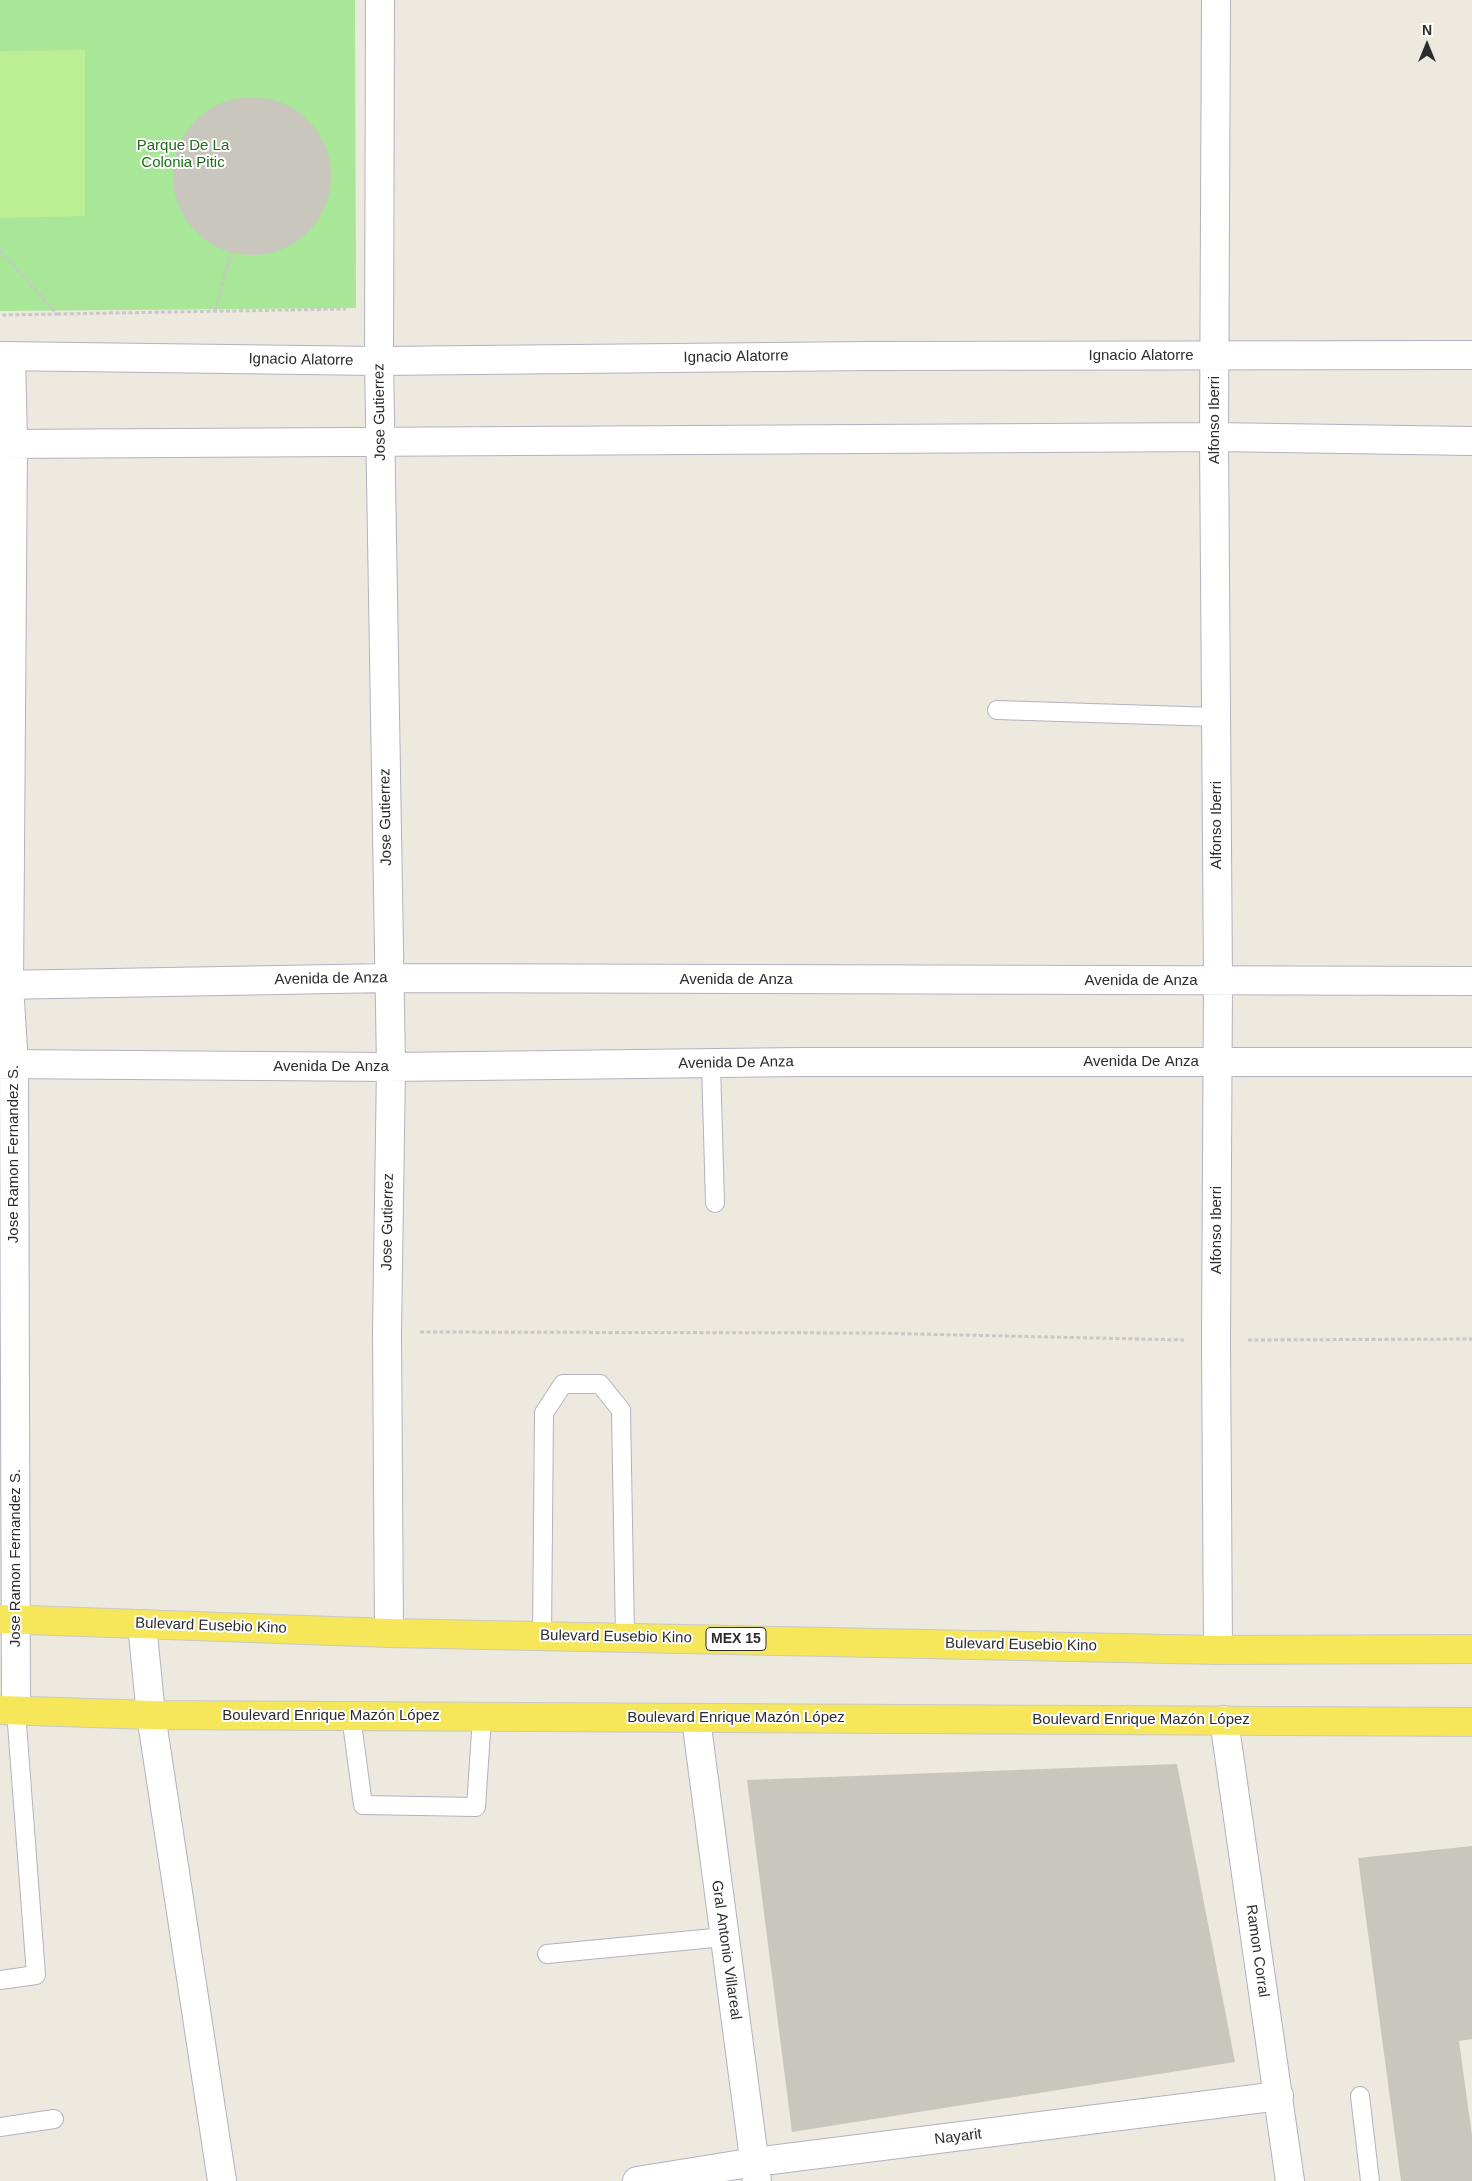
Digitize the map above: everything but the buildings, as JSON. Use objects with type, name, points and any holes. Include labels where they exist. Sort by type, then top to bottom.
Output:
[{"type":"main road","name":"Bulevard Eusebio Kino","points":[[8,1620],[389,1633],[1218,1650],[1472,1649]]},
{"type":"main road","name":"Boulevard Enrique Mazón López","points":[[8,1711],[151,1715],[1472,1722]]},
{"type":"street","name":"Jose Gutierrez","points":[[380,0],[379,361],[391,1067],[387,1332],[389,1633]]},
{"type":"street","name":"Alfonso Iberri","points":[[1216,0],[1214,437],[1218,981],[1216,1341],[1218,1650]]},
{"type":"street","name":"Ignacio Alatorre","points":[[5,356],[379,361],[870,356],[1472,355]]},
{"type":"street","name":"Jose Ramon Fernandez S.","points":[[5,356],[8,1711]]},
{"type":"street","points":[[6,443],[1214,437],[1472,441]]},
{"type":"street","name":"Avenida de Anza","points":[[5,985],[389,978],[1472,981]]},
{"type":"street","name":"Avenida De Anza","points":[[7,1065],[391,1067],[711,1064],[1472,1062]]},
{"type":"street","points":[[142,1624],[151,1715],[222,2181]]},
{"type":"street","name":"Gral Antonio Villareal","points":[[696,1718],[756,2172]]},
{"type":"street","name":"Ramon Corral","points":[[1224,1720],[1290,2181]]},
{"type":"street","name":"Nayarit","points":[[637,2181],[756,2172],[1278,2096]]},
{"type":"lane","points":[[997,710],[1216,717]]},
{"type":"lane","points":[[711,1064],[715,1203]]},
{"type":"lane","points":[[542,1636],[544,1413],[563,1384],[600,1384],[621,1410],[625,1637]]},
{"type":"lane","points":[[0,1980],[36,1975],[8,1711]]},
{"type":"lane","points":[[351,1716],[363,1805],[476,1807],[482,1717]]},
{"type":"lane","points":[[547,1954],[724,1937]]},
{"type":"lane","points":[[1360,2096],[1370,2181]]},
{"type":"lane","points":[[0,2127],[54,2119]]},
{"type":"path","points":[[0,250],[57,314]]},
{"type":"path","points":[[216,311],[231,253]]},
{"type":"path","points":[[0,315],[347,309]]},
{"type":"path","points":[[387,1332],[862,1333],[1216,1341],[1472,1339]]},
{"type":"green space","name":"Parque De La Colonia Pitic","points":[[0,0],[355,0],[356,308],[0,311]]},
{"type":"green space","points":[[85,50],[85,216],[0,218],[0,51]]}]
